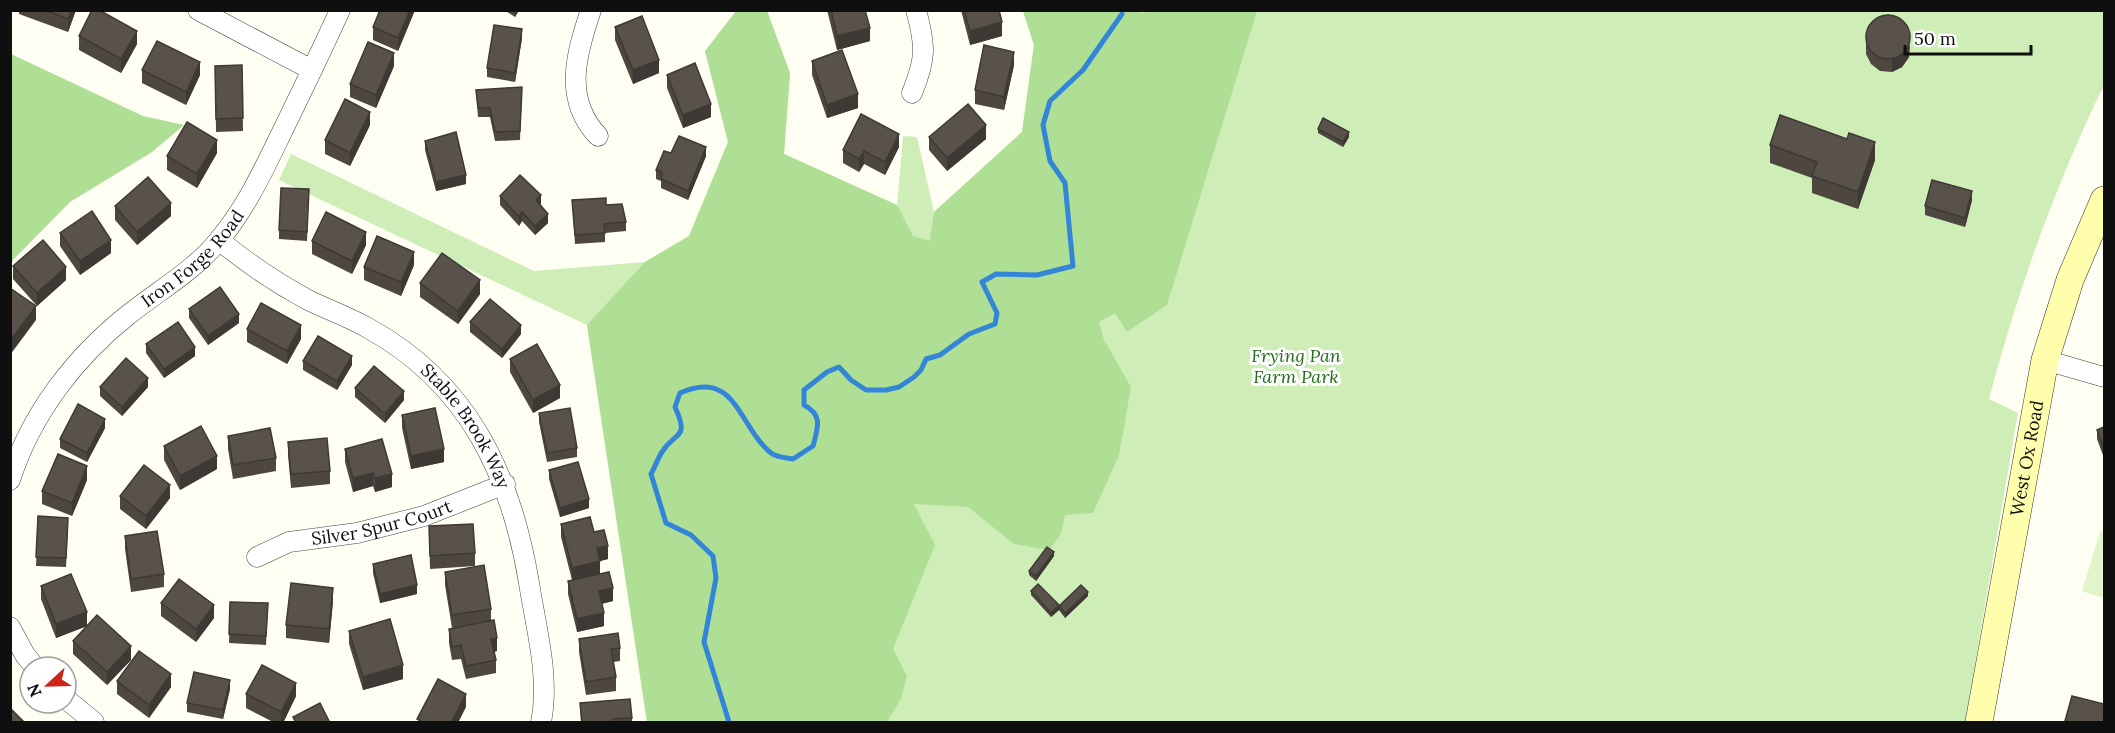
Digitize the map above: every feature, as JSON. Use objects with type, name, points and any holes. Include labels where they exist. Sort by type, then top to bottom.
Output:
[{"type":"main road","name":"West Ox Road","points":[[1979,723],[2045,360],[2070,280],[2104,200]]},
{"type":"street","points":[[198,10],[312,70]]},
{"type":"street","name":"Iron Forge Road","points":[[10,480],[34,424],[58,386],[80,360],[128,315],[189,271],[219,240],[250,198],[340,10]]},
{"type":"street","points":[[591,10],[582,37],[575,85],[581,113],[598,136]]},
{"type":"street","points":[[912,93],[923,67],[925,52],[915,10]]},
{"type":"street","name":"Stable Brook Way","points":[[219,240],[247,263],[309,300],[368,328],[413,358],[468,417],[487,446],[505,484],[526,562],[544,682],[541,723]]},
{"type":"street","points":[[2045,360],[2104,377]]},
{"type":"street","name":"Silver Spur Court","points":[[257,557],[289,542],[357,533],[424,516],[505,484]]},
{"type":"street","points":[[10,627],[25,655]]},
{"type":"street","points":[[78,709],[94,723]]},
{"type":"green space","points":[[1129,10],[1143,13],[1153,10],[1257,11],[1167,305],[1127,332],[1115,313],[1099,322],[1104,340],[1131,387],[1119,455],[1093,513],[1065,515],[1061,534],[1049,550],[1014,544],[968,507],[914,504],[935,545],[893,649],[907,676],[901,699],[887,722],[647,722],[587,325],[645,262],[689,236],[728,142],[705,51],[736,11],[767,11],[790,73],[784,154],[897,205],[913,236],[930,241],[934,212],[1022,132],[1034,45],[1023,11]]},
{"type":"green space","name":"Frying Pan Farm Park","points":[[767,11],[790,73],[784,154],[897,205],[903,136],[917,137],[934,212],[1022,132],[1034,45],[1023,11],[2104,11],[2104,90],[2102,89],[2068,165],[2038,241],[2024,280],[1989,399],[2018,413],[1965,722],[647,722],[587,325],[279,180],[291,154],[534,271],[645,262],[689,236],[728,142],[705,51]]},
{"type":"green space","points":[[11,54],[143,116],[184,125],[152,152],[70,202],[11,262]]},
{"type":"green space","points":[[2100,532],[2104,533],[2104,598],[2082,591]]},
{"type":"building","points":[[45,10],[71,10],[68,19]]},
{"type":"building","points":[[92,10],[99,10],[137,31],[121,59],[79,36]]},
{"type":"building","points":[[380,10],[410,10],[398,38],[373,27]]},
{"type":"building","points":[[831,10],[865,10],[870,28],[837,36]]},
{"type":"building","points":[[964,10],[999,10],[1002,22],[970,31]]},
{"type":"building","points":[[1888,15],[1904,21],[1910,37],[1904,53],[1888,59],[1872,53],[1866,37],[1872,21]]},
{"type":"building","points":[[642,16],[659,60],[633,70],[615,27]]},
{"type":"building","points":[[494,25],[522,29],[515,73],[487,68]]},
{"type":"building","points":[[157,41],[200,62],[186,92],[142,70]]},
{"type":"building","points":[[368,42],[394,53],[376,95],[350,84]]},
{"type":"building","points":[[984,45],[1014,52],[1004,97],[975,90]]},
{"type":"building","points":[[842,50],[858,94],[827,105],[812,61]]},
{"type":"building","points":[[695,63],[711,104],[683,115],[667,75]]},
{"type":"building","points":[[242,65],[243,118],[216,119],[215,66]]},
{"type":"building","points":[[522,87],[520,131],[495,132],[490,108],[478,108],[476,90]]},
{"type":"building","points":[[345,99],[370,112],[350,153],[325,140]]},
{"type":"building","points":[[968,104],[986,125],[947,158],[929,137]]},
{"type":"building","points":[[861,114],[899,134],[885,162],[864,151],[859,159],[843,150]]},
{"type":"building","points":[[1780,115],[1847,139],[1849,133],[1875,142],[1858,192],[1812,176],[1817,162],[1770,145]]},
{"type":"building","points":[[1323,118],[1349,132],[1343,142],[1318,129]]},
{"type":"building","points":[[187,122],[217,140],[197,174],[167,156]]},
{"type":"building","points":[[456,132],[466,175],[436,182],[425,141]]},
{"type":"building","points":[[679,136],[706,147],[688,191],[661,179],[662,172],[656,170],[664,151],[671,153]]},
{"type":"building","points":[[520,175],[541,195],[536,200],[548,214],[535,226],[522,212],[519,217],[500,196]]},
{"type":"building","points":[[148,177],[171,203],[137,232],[115,206]]},
{"type":"building","points":[[1932,180],[1972,191],[1965,218],[1925,206]]},
{"type":"building","points":[[281,188],[309,189],[307,232],[279,230]]},
{"type":"building","points":[[606,198],[606,205],[622,204],[626,222],[604,224],[605,233],[575,235],[572,200]]},
{"type":"building","points":[[92,211],[111,240],[80,261],[60,233]]},
{"type":"building","points":[[326,212],[366,232],[352,261],[312,241]]},
{"type":"building","points":[[377,236],[414,252],[401,282],[364,267]]},
{"type":"building","points":[[43,240],[66,267],[37,293],[13,266]]},
{"type":"building","points":[[442,253],[480,280],[458,311],[420,283]]},
{"type":"building","points":[[220,287],[239,314],[208,336],[189,309]]},
{"type":"building","points":[[10,288],[36,306],[10,341]]},
{"type":"building","points":[[490,299],[521,325],[502,349],[470,322]]},
{"type":"building","points":[[261,303],[301,325],[287,351],[247,329]]},
{"type":"building","points":[[178,322],[195,347],[164,369],[146,344]]},
{"type":"building","points":[[318,336],[352,356],[337,381],[303,361]]},
{"type":"building","points":[[537,344],[560,385],[533,400],[510,359]]},
{"type":"building","points":[[126,358],[148,378],[122,407],[100,387]]},
{"type":"building","points":[[374,366],[404,391],[385,414],[355,388]]},
{"type":"building","points":[[78,404],[105,419],[87,453],[60,439]]},
{"type":"building","points":[[435,408],[444,449],[411,456],[402,415]]},
{"type":"building","points":[[570,408],[577,448],[547,453],[539,413]]},
{"type":"building","points":[[201,426],[217,456],[180,476],[164,446]]},
{"type":"building","points":[[2104,427],[2104,449],[2097,430]]},
{"type":"building","points":[[270,428],[276,458],[233,465],[228,436]]},
{"type":"building","points":[[327,438],[330,471],[291,474],[288,442]]},
{"type":"building","points":[[382,439],[392,474],[375,478],[373,473],[353,478],[345,449]]},
{"type":"building","points":[[58,454],[87,466],[72,503],[42,491]]},
{"type":"building","points":[[578,462],[589,499],[560,508],[549,470]]},
{"type":"building","points":[[144,465],[170,485],[146,516],[120,496]]},
{"type":"building","points":[[38,516],[68,518],[66,558],[36,557]]},
{"type":"building","points":[[590,517],[594,532],[604,530],[608,546],[597,548],[600,561],[572,568],[561,524]]},
{"type":"building","points":[[473,524],[475,553],[430,556],[429,526]]},
{"type":"building","points":[[157,531],[164,574],[131,579],[125,536]]},
{"type":"building","points":[[1047,547],[1054,552],[1036,576],[1029,571]]},
{"type":"building","points":[[411,555],[417,585],[380,594],[373,564]]},
{"type":"building","points":[[484,565],[491,609],[452,615],[445,572]]},
{"type":"building","points":[[609,572],[613,588],[599,591],[604,613],[577,619],[568,581]]},
{"type":"building","points":[[71,574],[87,612],[56,624],[41,586]]},
{"type":"building","points":[[179,579],[214,605],[196,629],[161,603]]},
{"type":"building","points":[[291,583],[333,588],[329,629],[286,625]]},
{"type":"building","points":[[1038,584],[1059,605],[1051,613],[1031,591]]},
{"type":"building","points":[[1081,585],[1088,592],[1065,613],[1059,606]]},
{"type":"building","points":[[230,602],[268,603],[266,636],[229,634]]},
{"type":"building","points":[[97,615],[131,646],[107,672],[73,641]]},
{"type":"building","points":[[390,619],[403,665],[363,677],[349,631]]},
{"type":"building","points":[[494,620],[497,638],[491,639],[496,660],[466,666],[461,645],[452,647],[449,629]]},
{"type":"building","points":[[618,633],[620,648],[611,649],[616,677],[586,682],[579,639]]},
{"type":"building","points":[[139,651],[171,674],[149,705],[117,681]]},
{"type":"building","points":[[262,665],[296,683],[281,712],[246,694]]},
{"type":"building","points":[[194,672],[230,680],[223,710],[187,703]]},
{"type":"building","points":[[438,679],[466,694],[451,723],[424,723],[417,719]]},
{"type":"building","points":[[2072,696],[2104,704],[2104,723],[2065,721]]},
{"type":"building","points":[[630,699],[632,718],[612,719],[612,723],[582,723],[580,703]]},
{"type":"building","points":[[320,703],[330,723],[296,723],[293,717]]},
{"type":"building","points":[[10,708],[25,723],[10,723]]},
{"type":"waterway","points":[[729,722],[704,642],[716,578],[713,556],[691,535],[666,523],[651,474],[662,452],[681,430],[675,407],[680,393],[699,387],[713,388],[725,394],[760,442],[771,453],[793,459],[813,446],[818,422],[814,413],[804,405],[804,390],[827,372],[839,367],[851,380],[866,390],[886,390],[899,387],[921,370],[926,359],[940,355],[969,334],[995,324],[997,313],[982,282],[996,274],[1037,275],[1073,266],[1065,183],[1050,161],[1043,125],[1050,101],[1083,70],[1122,14]]}]
